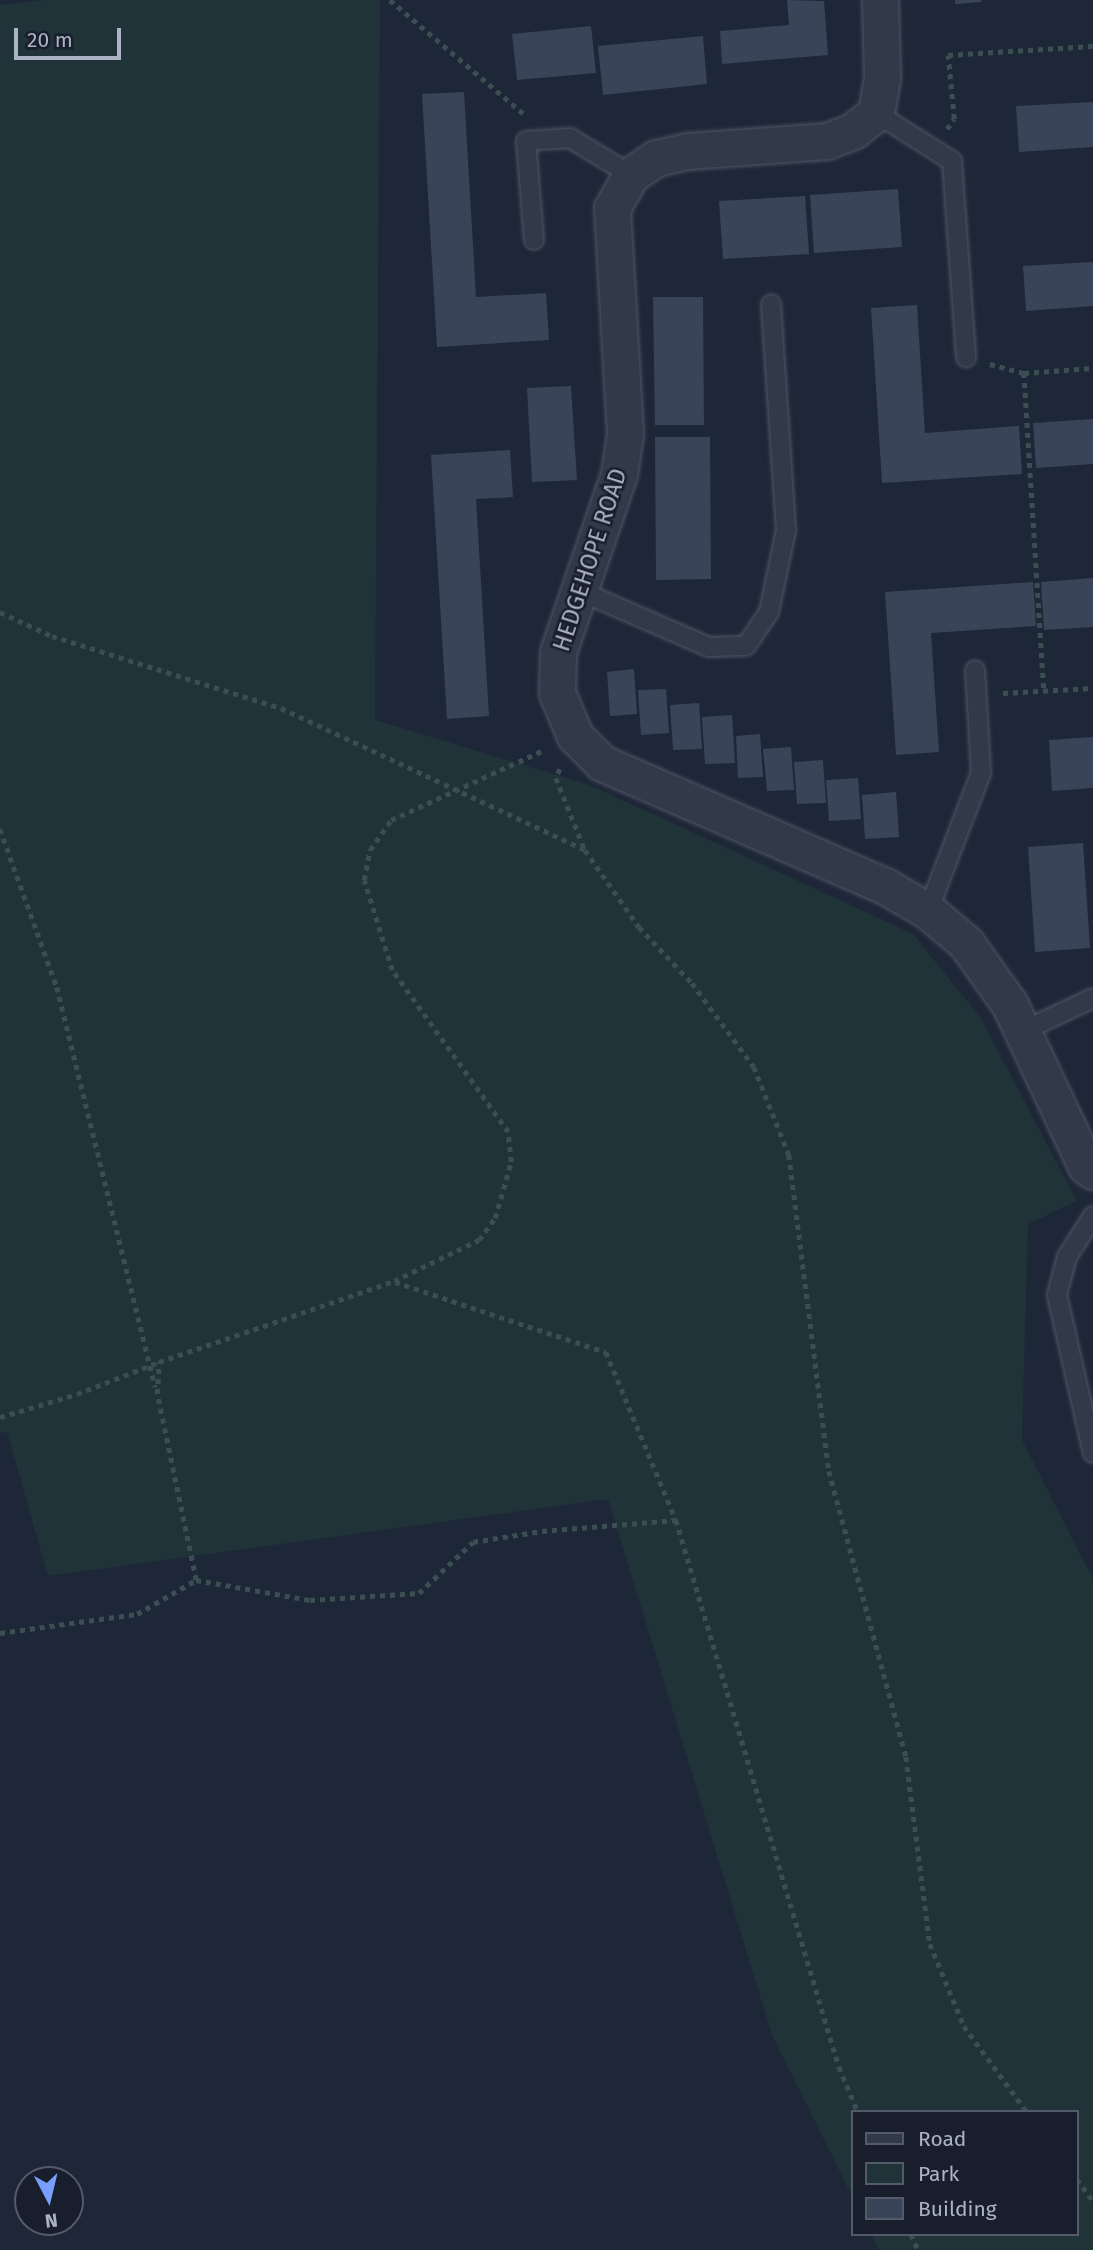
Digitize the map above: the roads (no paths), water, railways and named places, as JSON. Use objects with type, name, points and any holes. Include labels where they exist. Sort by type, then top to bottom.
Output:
[{"type":"street","points":[[876,113],[882,79],[880,0]]},
{"type":"street","name":"HEDGEHOPE ROAD","points":[[876,113],[853,131],[827,141],[687,151],[656,158],[631,175],[612,208],[625,435],[619,474],[558,652],[557,694],[575,736],[603,763],[885,886],[928,911],[966,943],[1010,1004],[1086,1166],[1093,1171]]},
{"type":"lane","points":[[876,113],[952,161],[966,358]]},
{"type":"lane","points":[[534,240],[526,141],[570,138],[631,175]]},
{"type":"lane","points":[[580,591],[709,647],[746,646],[769,612],[786,530],[771,304]]},
{"type":"lane","points":[[928,911],[981,773],[975,670]]},
{"type":"lane","points":[[1023,1031],[1093,998]]},
{"type":"lane","points":[[1093,1216],[1067,1257],[1057,1295],[1093,1453]]}]
